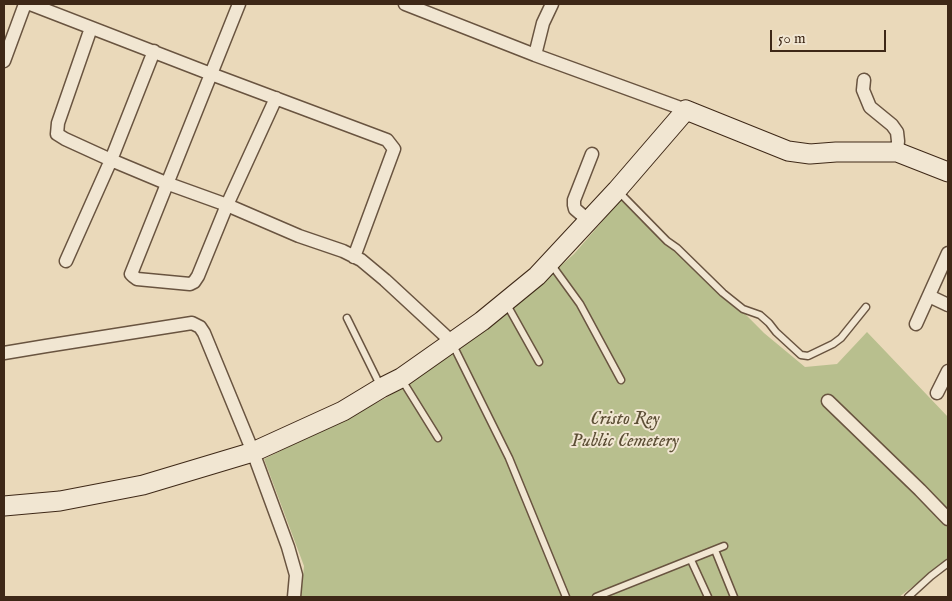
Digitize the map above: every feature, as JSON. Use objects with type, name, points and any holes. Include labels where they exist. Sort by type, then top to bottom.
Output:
[{"type":"street","points":[[4,61],[25,4]]},
{"type":"street","points":[[30,4],[387,140],[394,149],[354,257]]},
{"type":"street","points":[[239,4],[130,274],[137,278],[190,284],[194,282],[226,205],[276,98]]},
{"type":"street","points":[[405,4],[535,55],[686,110],[788,151],[810,154],[897,152],[948,172]]},
{"type":"street","points":[[535,55],[543,23],[552,4]]},
{"type":"street","points":[[91,28],[58,123],[57,134],[166,184],[226,205],[299,236],[343,251],[361,260],[452,342]]},
{"type":"street","points":[[66,261],[111,160],[154,51]]},
{"type":"street","points":[[864,80],[863,90],[870,106],[892,125],[897,132],[897,152]]},
{"type":"street","points":[[4,506],[60,501],[142,485],[253,452],[343,411],[401,378],[482,321],[538,276],[617,190],[686,110]]},
{"type":"street","points":[[589,221],[575,209],[574,200],[592,154]]},
{"type":"street","points":[[916,324],[948,253]]},
{"type":"street","points":[[929,296],[948,305]]},
{"type":"street","points":[[4,353],[192,323],[200,327],[253,452],[288,548],[296,575],[294,597]]},
{"type":"street","points":[[937,393],[948,371]]},
{"type":"street","points":[[828,401],[948,519]]},
{"type":"lane","points":[[617,190],[667,241],[677,248],[723,293],[743,309],[760,316],[769,323],[800,355],[808,356],[833,344],[841,338],[866,307]]},
{"type":"lane","points":[[550,263],[580,304],[621,380]]},
{"type":"lane","points":[[506,302],[539,362]]},
{"type":"lane","points":[[348,318],[381,388]]},
{"type":"lane","points":[[452,342],[509,458],[566,597]]},
{"type":"lane","points":[[401,378],[438,438]]},
{"type":"lane","points":[[596,597],[724,546]]},
{"type":"lane","points":[[715,550],[734,597]]},
{"type":"lane","points":[[691,560],[708,597]]},
{"type":"lane","points":[[908,597],[931,576],[948,564]]},
{"type":"green space","name":"Cristo Rey Public Cemetery","points":[[626,194],[764,333],[805,367],[837,364],[867,332],[948,417],[948,560],[899,597],[301,596],[304,566],[264,459],[386,398],[497,322],[574,254]]}]
